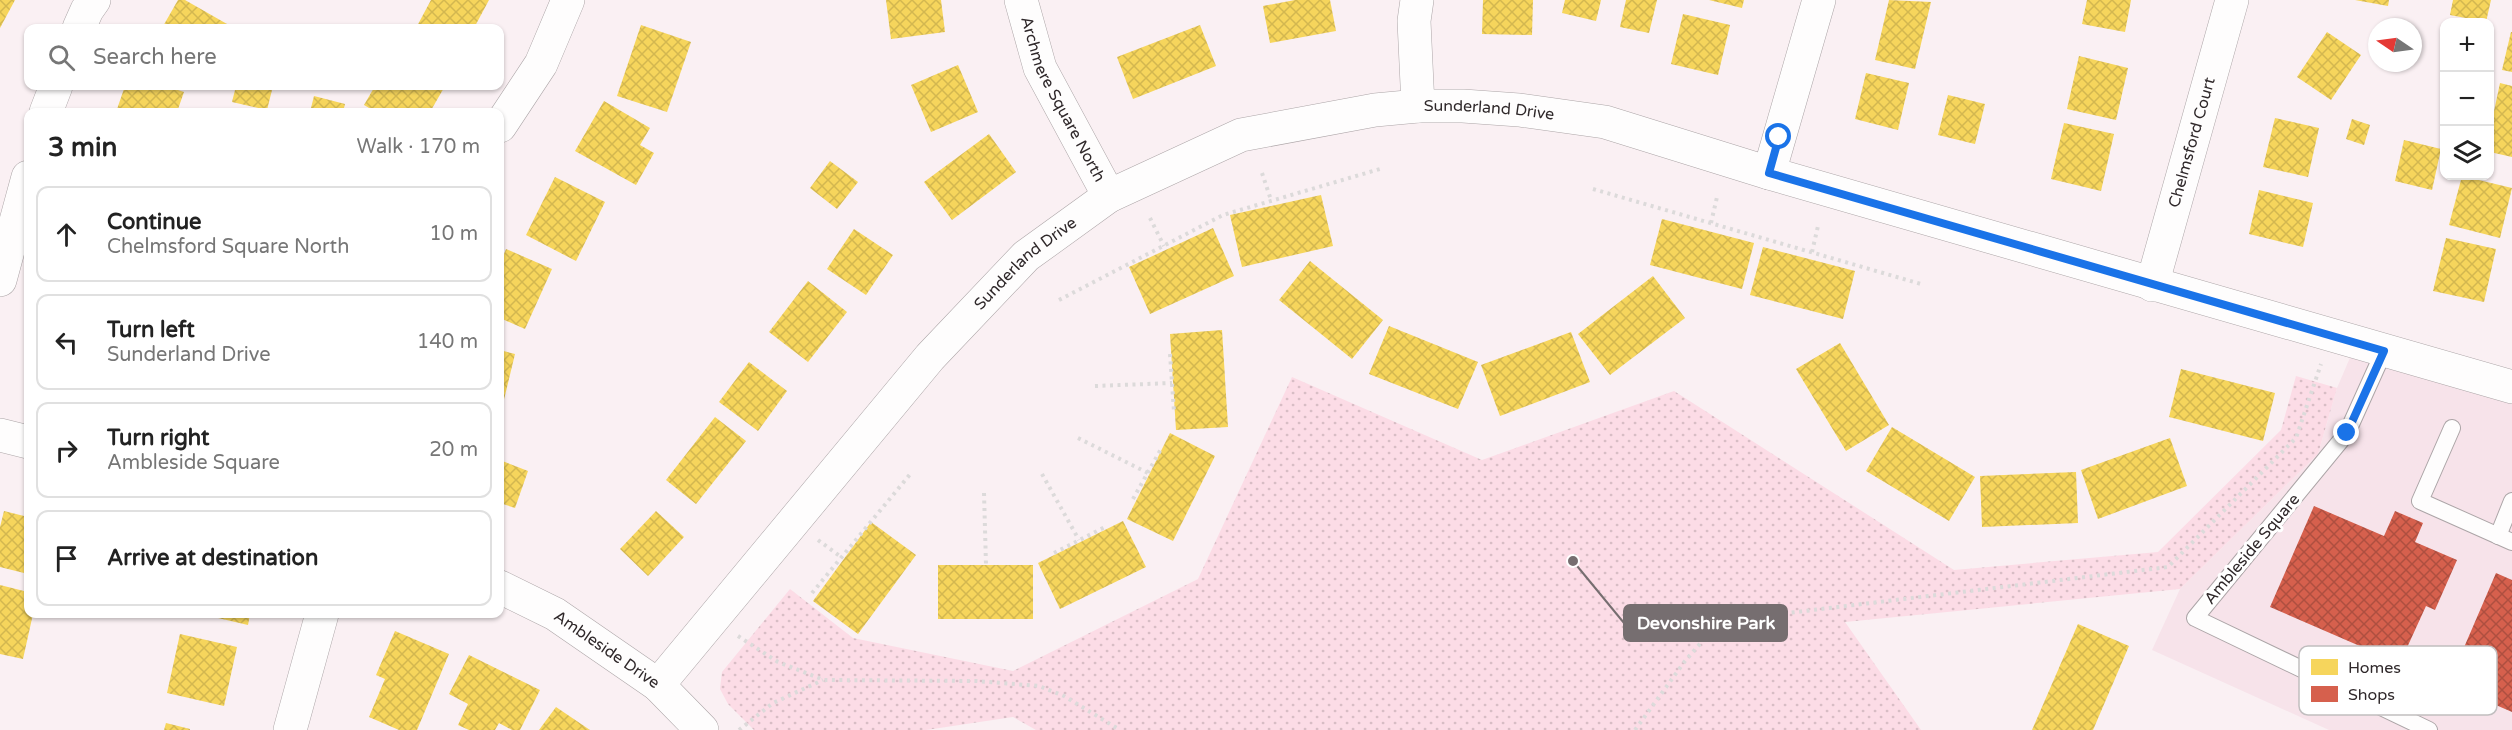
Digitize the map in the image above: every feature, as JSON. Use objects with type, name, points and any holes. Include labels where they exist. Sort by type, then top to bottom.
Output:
[{"type":"street","points":[[81,24],[94,0]]},
{"type":"street","points":[[504,120],[541,64],[568,0]]},
{"type":"street","name":"Archmere Square North","points":[[1021,0],[1040,68],[1110,196]]},
{"type":"street","points":[[1417,0],[1414,21],[1418,106]]},
{"type":"street","points":[[1769,173],[1819,0]]},
{"type":"street","name":"Chelmsford Court","points":[[2152,285],[2232,0]]},
{"type":"street","points":[[48,108],[54,90]]},
{"type":"street","name":"Sunderland Drive","points":[[658,685],[930,357],[1026,256],[1110,196],[1241,135],[1375,110],[1418,106],[1463,106],[1519,110],[1605,122],[1769,173],[2152,285],[2512,387]]},
{"type":"street","points":[[0,280],[24,192]]},
{"type":"street","points":[[0,435],[24,441]]},
{"type":"street","name":"Ambleside Drive","points":[[504,589],[555,614],[658,685],[702,730]]},
{"type":"street","points":[[290,730],[321,618]]},
{"type":"lane","name":"Ambleside Square","points":[[2299,668],[2195,618],[2347,433],[2384,351]]},
{"type":"lane","points":[[2452,428],[2420,501],[2505,539],[2512,501]]},
{"type":"lane","name":"Ambleside Square","points":[[2398,715],[2429,730]]},
{"type":"path","points":[[1059,300],[1223,215],[1380,169]]},
{"type":"path","points":[[1262,173],[1271,200]]},
{"type":"path","points":[[1593,189],[1921,284]]},
{"type":"path","points":[[1712,223],[1717,197]]},
{"type":"path","points":[[1150,218],[1164,246]]},
{"type":"path","points":[[1812,252],[1818,226]]},
{"type":"path","points":[[1635,730],[1685,661],[1733,606],[1749,604],[1769,611],[1788,614],[2168,567],[2296,438],[2331,336]]},
{"type":"path","points":[[1170,354],[1174,411]]},
{"type":"path","points":[[1095,386],[1172,383]]},
{"type":"path","points":[[1078,438],[1148,473]]},
{"type":"path","points":[[1133,499],[1161,449]]},
{"type":"path","points":[[812,593],[912,472]]},
{"type":"path","points":[[1042,474],[1079,540]]},
{"type":"path","points":[[984,493],[986,565]]},
{"type":"path","points":[[1054,553],[1105,527]]},
{"type":"path","points":[[818,540],[841,558]]},
{"type":"path","points":[[715,616],[760,652],[778,662],[824,680],[977,681],[1039,686],[1064,696],[1120,730]]},
{"type":"path","points":[[739,730],[773,703],[824,680]]},
{"type":"shaded area","points":[[2358,339],[2512,384],[2512,730],[2329,730],[2152,650],[2180,589],[2318,454],[2337,388]]},
{"type":"shaded area","points":[[2296,376],[2337,388],[2318,454],[2180,589],[1845,622],[1921,730],[1036,730],[1013,717],[926,730],[754,730],[728,704],[720,689],[722,672],[790,589],[853,638],[1013,671],[1198,579],[1292,377],[1482,460],[1674,391],[1954,570],[2158,552],[2281,430]]},
{"type":"building: Homes","points":[[0,0],[15,0],[0,28]]},
{"type":"building: Homes","points":[[178,0],[185,0],[227,24],[164,24]]},
{"type":"building: Homes","points":[[431,0],[489,0],[476,24],[418,24]]},
{"type":"building: Homes","points":[[886,0],[941,0],[945,32],[891,39]]},
{"type":"building: Homes","points":[[1295,0],[1330,0],[1336,31],[1270,43],[1263,6]]},
{"type":"building: Homes","points":[[1483,0],[1533,0],[1532,35],[1482,34]]},
{"type":"building: Homes","points":[[1565,0],[1601,0],[1596,21],[1562,13]]},
{"type":"building: Homes","points":[[1626,0],[1657,0],[1649,33],[1620,27]]},
{"type":"building: Homes","points":[[1709,0],[1744,0],[1742,8]]},
{"type":"building: Homes","points":[[1889,0],[1931,2],[1915,69],[1875,60]]},
{"type":"building: Homes","points":[[2087,0],[2131,0],[2125,32],[2082,24]]},
{"type":"building: Homes","points":[[2355,0],[2389,0],[2388,6]]},
{"type":"building: Homes","points":[[2453,0],[2491,0],[2487,18],[2450,15]]},
{"type":"building: Homes","points":[[1683,14],[1730,25],[1718,75],[1671,64]]},
{"type":"building: Homes","points":[[641,25],[691,42],[667,112],[617,96]]},
{"type":"building: Homes","points":[[1200,25],[1216,66],[1133,99],[1117,57]]},
{"type":"building: Homes","points":[[2327,32],[2361,55],[2331,100],[2297,77]]},
{"type":"building: Homes","points":[[2512,32],[2512,72],[2502,70]]},
{"type":"building: Homes","points":[[2079,56],[2128,68],[2116,120],[2067,109]]},
{"type":"building: Homes","points":[[958,65],[978,112],[931,132],[911,85]]},
{"type":"building: Homes","points":[[1866,73],[1909,83],[1898,130],[1855,119]]},
{"type":"building: Homes","points":[[2500,83],[2512,86],[2512,157],[2494,153],[2494,111]]},
{"type":"building: Homes","points":[[124,90],[178,90],[184,92],[178,108],[117,108]]},
{"type":"building: Homes","points":[[235,90],[272,90],[268,108],[232,102]]},
{"type":"building: Homes","points":[[373,90],[443,90],[432,108],[369,108],[364,105]]},
{"type":"building: Homes","points":[[1948,95],[1985,104],[1975,144],[1938,135]]},
{"type":"building: Homes","points":[[314,96],[345,104],[344,108],[311,108]]},
{"type":"building: Homes","points":[[604,101],[650,128],[640,145],[654,153],[636,185],[575,151]]},
{"type":"building: Homes","points":[[2275,118],[2319,128],[2308,177],[2263,167]]},
{"type":"building: Homes","points":[[2352,119],[2370,125],[2364,145],[2346,139]]},
{"type":"building: Homes","points":[[2064,123],[2114,134],[2101,191],[2051,179]]},
{"type":"building: Homes","points":[[989,134],[1016,172],[952,220],[924,182]]},
{"type":"building: Homes","points":[[2404,140],[2440,149],[2432,190],[2395,181]]},
{"type":"building: Homes","points":[[830,161],[858,182],[837,209],[810,188]]},
{"type":"building: Homes","points":[[555,177],[605,202],[576,261],[526,235]]},
{"type":"building: Homes","points":[[2461,180],[2479,180],[2512,188],[2500,238],[2449,225]]},
{"type":"building: Homes","points":[[2259,190],[2313,203],[2303,247],[2249,234]]},
{"type":"building: Homes","points":[[1321,195],[1333,246],[1242,267],[1230,215]]},
{"type":"building: Homes","points":[[1662,219],[1754,243],[1742,289],[1650,265]]},
{"type":"building: Homes","points":[[1213,228],[1234,276],[1150,314],[1129,267]]},
{"type":"building: Homes","points":[[854,229],[893,255],[866,295],[827,269]]},
{"type":"building: Homes","points":[[2446,238],[2496,249],[2484,302],[2433,291]]},
{"type":"building: Homes","points":[[1763,247],[1855,271],[1843,319],[1750,295]]},
{"type":"building: Homes","points":[[506,249],[552,269],[525,329],[504,320],[504,254]]},
{"type":"building: Homes","points":[[1310,261],[1383,320],[1352,359],[1279,300]]},
{"type":"building: Homes","points":[[1653,276],[1685,318],[1610,375],[1578,334]]},
{"type":"building: Homes","points":[[808,281],[847,312],[808,362],[769,332]]},
{"type":"building: Homes","points":[[1389,326],[1478,362],[1458,409],[1369,374]]},
{"type":"building: Homes","points":[[1222,330],[1228,427],[1176,430],[1170,334]]},
{"type":"building: Homes","points":[[1571,332],[1590,382],[1500,416],[1481,365]]},
{"type":"building: Homes","points":[[1840,343],[1889,425],[1846,451],[1796,369]]},
{"type":"building: Homes","points":[[504,351],[515,354],[504,399]]},
{"type":"building: Homes","points":[[749,362],[787,391],[758,431],[719,402]]},
{"type":"building: Homes","points":[[2181,369],[2275,393],[2263,441],[2169,417]]},
{"type":"building: Homes","points":[[715,417],[746,441],[696,504],[666,480]]},
{"type":"building: Homes","points":[[1892,427],[1975,477],[1949,521],[1866,471]]},
{"type":"building: Homes","points":[[1170,433],[1215,456],[1173,541],[1127,519]]},
{"type":"building: Homes","points":[[2170,438],[2187,486],[2098,519],[2081,470]]},
{"type":"building: Homes","points":[[504,462],[528,471],[515,508],[504,504]]},
{"type":"building: Homes","points":[[2076,472],[2078,523],[1982,527],[1980,476]]},
{"type":"building: Homes","points":[[4,511],[24,516],[24,573],[0,567],[0,527]]},
{"type":"building: Homes","points":[[656,511],[684,537],[648,576],[620,549]]},
{"type":"building: Homes","points":[[1123,521],[1146,567],[1060,609],[1038,563]]},
{"type":"building: Homes","points":[[871,522],[916,555],[858,634],[813,601]]},
{"type":"building: Homes","points":[[938,565],[1033,565],[1033,619],[938,619]]},
{"type":"building: Homes","points":[[0,585],[24,591],[24,618],[32,618],[23,659],[0,654]]},
{"type":"building: Homes","points":[[218,618],[249,618],[248,625]]},
{"type":"building: Homes","points":[[2078,624],[2129,646],[2093,730],[2032,730]]},
{"type":"building: Homes","points":[[395,631],[449,654],[417,730],[399,730],[369,717],[385,679],[376,675]]},
{"type":"building: Homes","points":[[180,634],[237,647],[224,706],[167,693]]},
{"type":"building: Homes","points":[[469,655],[540,690],[520,730],[512,730],[499,723],[495,730],[469,730],[458,725],[468,704],[449,694]]},
{"type":"building: Homes","points":[[556,707],[590,730],[539,730]]},
{"type":"building: Homes","points":[[166,723],[190,729],[190,730],[164,730]]},
{"type":"building: Shops","points":[[2314,506],[2384,536],[2395,511],[2423,523],[2415,542],[2457,560],[2435,610],[2426,606],[2408,646],[2360,646],[2270,607]]},
{"type":"building: Shops","points":[[2496,573],[2512,580],[2512,712],[2497,705],[2497,646],[2465,646]]},
{"type":"place","name":"Devonshire Park","points":[[1573,561]]},
{"type":"route","points":[[1779,137],[1769,173],[2384,351],[2347,433]]}]
